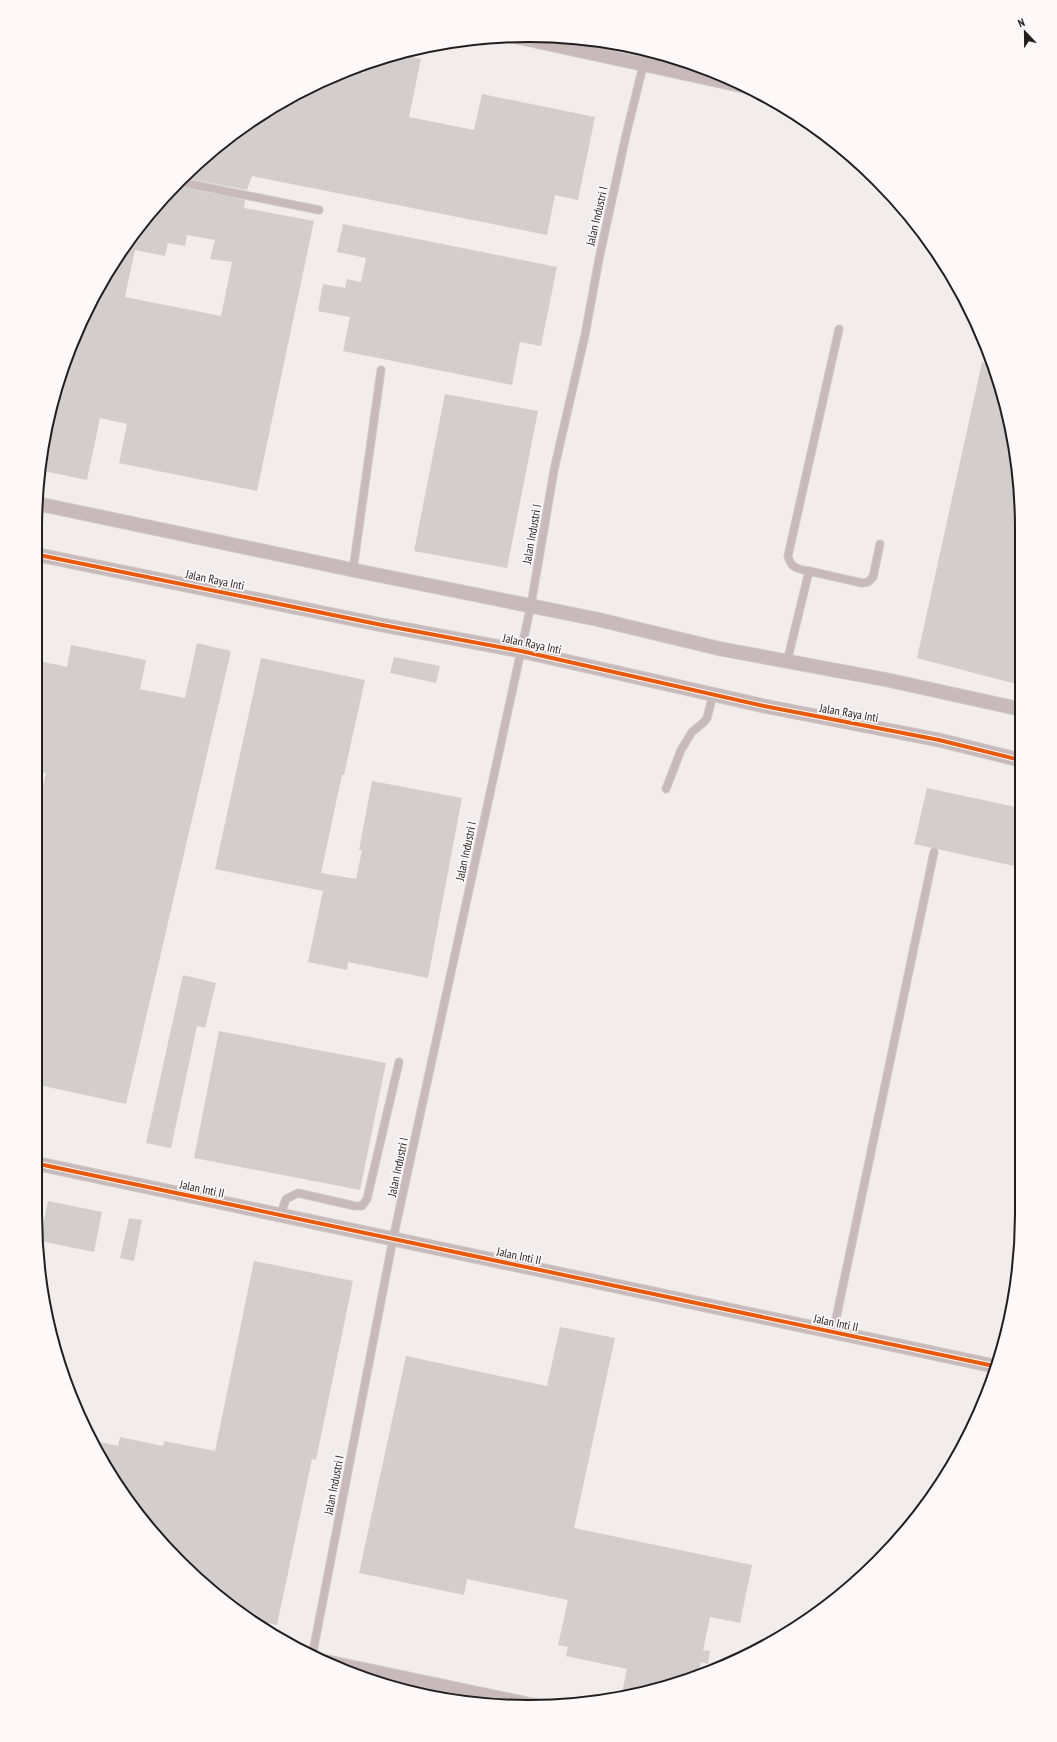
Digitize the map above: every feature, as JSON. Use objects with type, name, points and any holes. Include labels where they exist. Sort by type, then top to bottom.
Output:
[{"type":"street","points":[[552,43],[719,81]]},
{"type":"street","points":[[43,505],[353,570],[531,605],[787,662],[888,680],[1015,708]]},
{"type":"street","name":"Jalan Raya Inti","points":[[42,556],[382,626],[521,651],[816,717],[939,740],[1015,759]]},
{"type":"street","name":"Jalan Inti II","points":[[42,1165],[990,1365]]},
{"type":"street","points":[[376,1675],[451,1694]]},
{"type":"lane","name":"Jalan Industri I","points":[[313,1650],[393,1239],[531,605],[554,470],[585,335],[599,259],[626,135],[646,57]]},
{"type":"lane","points":[[185,183],[319,210]]},
{"type":"lane","points":[[839,329],[788,556],[790,563],[796,568],[862,583],[868,582],[874,577],[880,544]]},
{"type":"lane","points":[[353,570],[381,370]]},
{"type":"lane","points":[[787,662],[809,571]]},
{"type":"lane","points":[[666,789],[681,750],[692,732],[707,718],[713,695]]},
{"type":"lane","points":[[833,1333],[934,852]]},
{"type":"lane","points":[[280,1216],[286,1198],[298,1193],[355,1206],[362,1206],[367,1199],[399,1062]]},
{"type":"building","points":[[411,57],[421,59],[409,117],[474,130],[482,94],[595,117],[578,200],[555,195],[547,235],[252,176],[247,190],[190,179],[232,143],[285,107],[342,79],[360,72],[364,73],[364,71],[372,68]]},
{"type":"building","points":[[181,187],[245,200],[244,208],[314,221],[257,491],[119,463],[127,424],[100,418],[87,480],[45,471],[51,434],[68,372],[92,313],[107,285],[143,232]],"holes":[[[187,235],[215,240],[210,259],[232,262],[221,316],[125,297],[135,250],[165,256],[168,243],[185,246]]]},
{"type":"building","points":[[343,224],[557,267],[541,346],[520,342],[512,385],[343,351],[350,317],[318,311],[323,284],[345,288],[347,279],[361,282],[366,258],[337,252]]},
{"type":"building","points":[[982,362],[986,363],[1006,434],[1014,497],[1015,684],[917,658]]},
{"type":"building","points":[[445,394],[538,411],[507,568],[414,551]]},
{"type":"building","points":[[197,643],[231,651],[126,1104],[42,1086],[42,791],[46,773],[42,772],[42,662],[67,667],[71,645],[146,660],[140,689],[185,698]]},
{"type":"building","points":[[394,657],[440,666],[436,683],[390,673]]},
{"type":"building","points":[[261,658],[365,680],[344,775],[342,775],[321,873],[356,879],[362,850],[359,850],[372,781],[462,798],[428,978],[348,962],[347,970],[308,962],[323,891],[215,869]]},
{"type":"building","points":[[927,788],[1015,807],[1015,866],[914,844]]},
{"type":"building","points":[[183,975],[216,983],[205,1028],[197,1026],[171,1148],[146,1143]]},
{"type":"building","points":[[219,1031],[386,1063],[360,1190],[194,1158]]},
{"type":"building","points":[[48,1201],[102,1212],[94,1252],[43,1242],[42,1229]]},
{"type":"building","points":[[129,1218],[142,1220],[134,1261],[120,1258]]},
{"type":"building","points":[[254,1261],[353,1281],[316,1460],[312,1459],[277,1625],[265,1623],[258,1618],[232,1599],[184,1558],[143,1510],[124,1484],[99,1442],[118,1446],[120,1437],[163,1446],[164,1441],[215,1451]]},
{"type":"building","points":[[560,1327],[615,1338],[574,1528],[752,1565],[740,1623],[710,1617],[703,1650],[710,1651],[708,1664],[701,1662],[700,1669],[622,1691],[627,1669],[566,1656],[568,1647],[558,1645],[568,1600],[467,1579],[464,1595],[359,1573],[406,1356],[547,1386]]},
{"type":"cycle path","points":[[42,556],[382,625],[521,651],[764,706],[939,740],[1015,759]]},
{"type":"cycle path","points":[[42,1165],[990,1365]]}]
